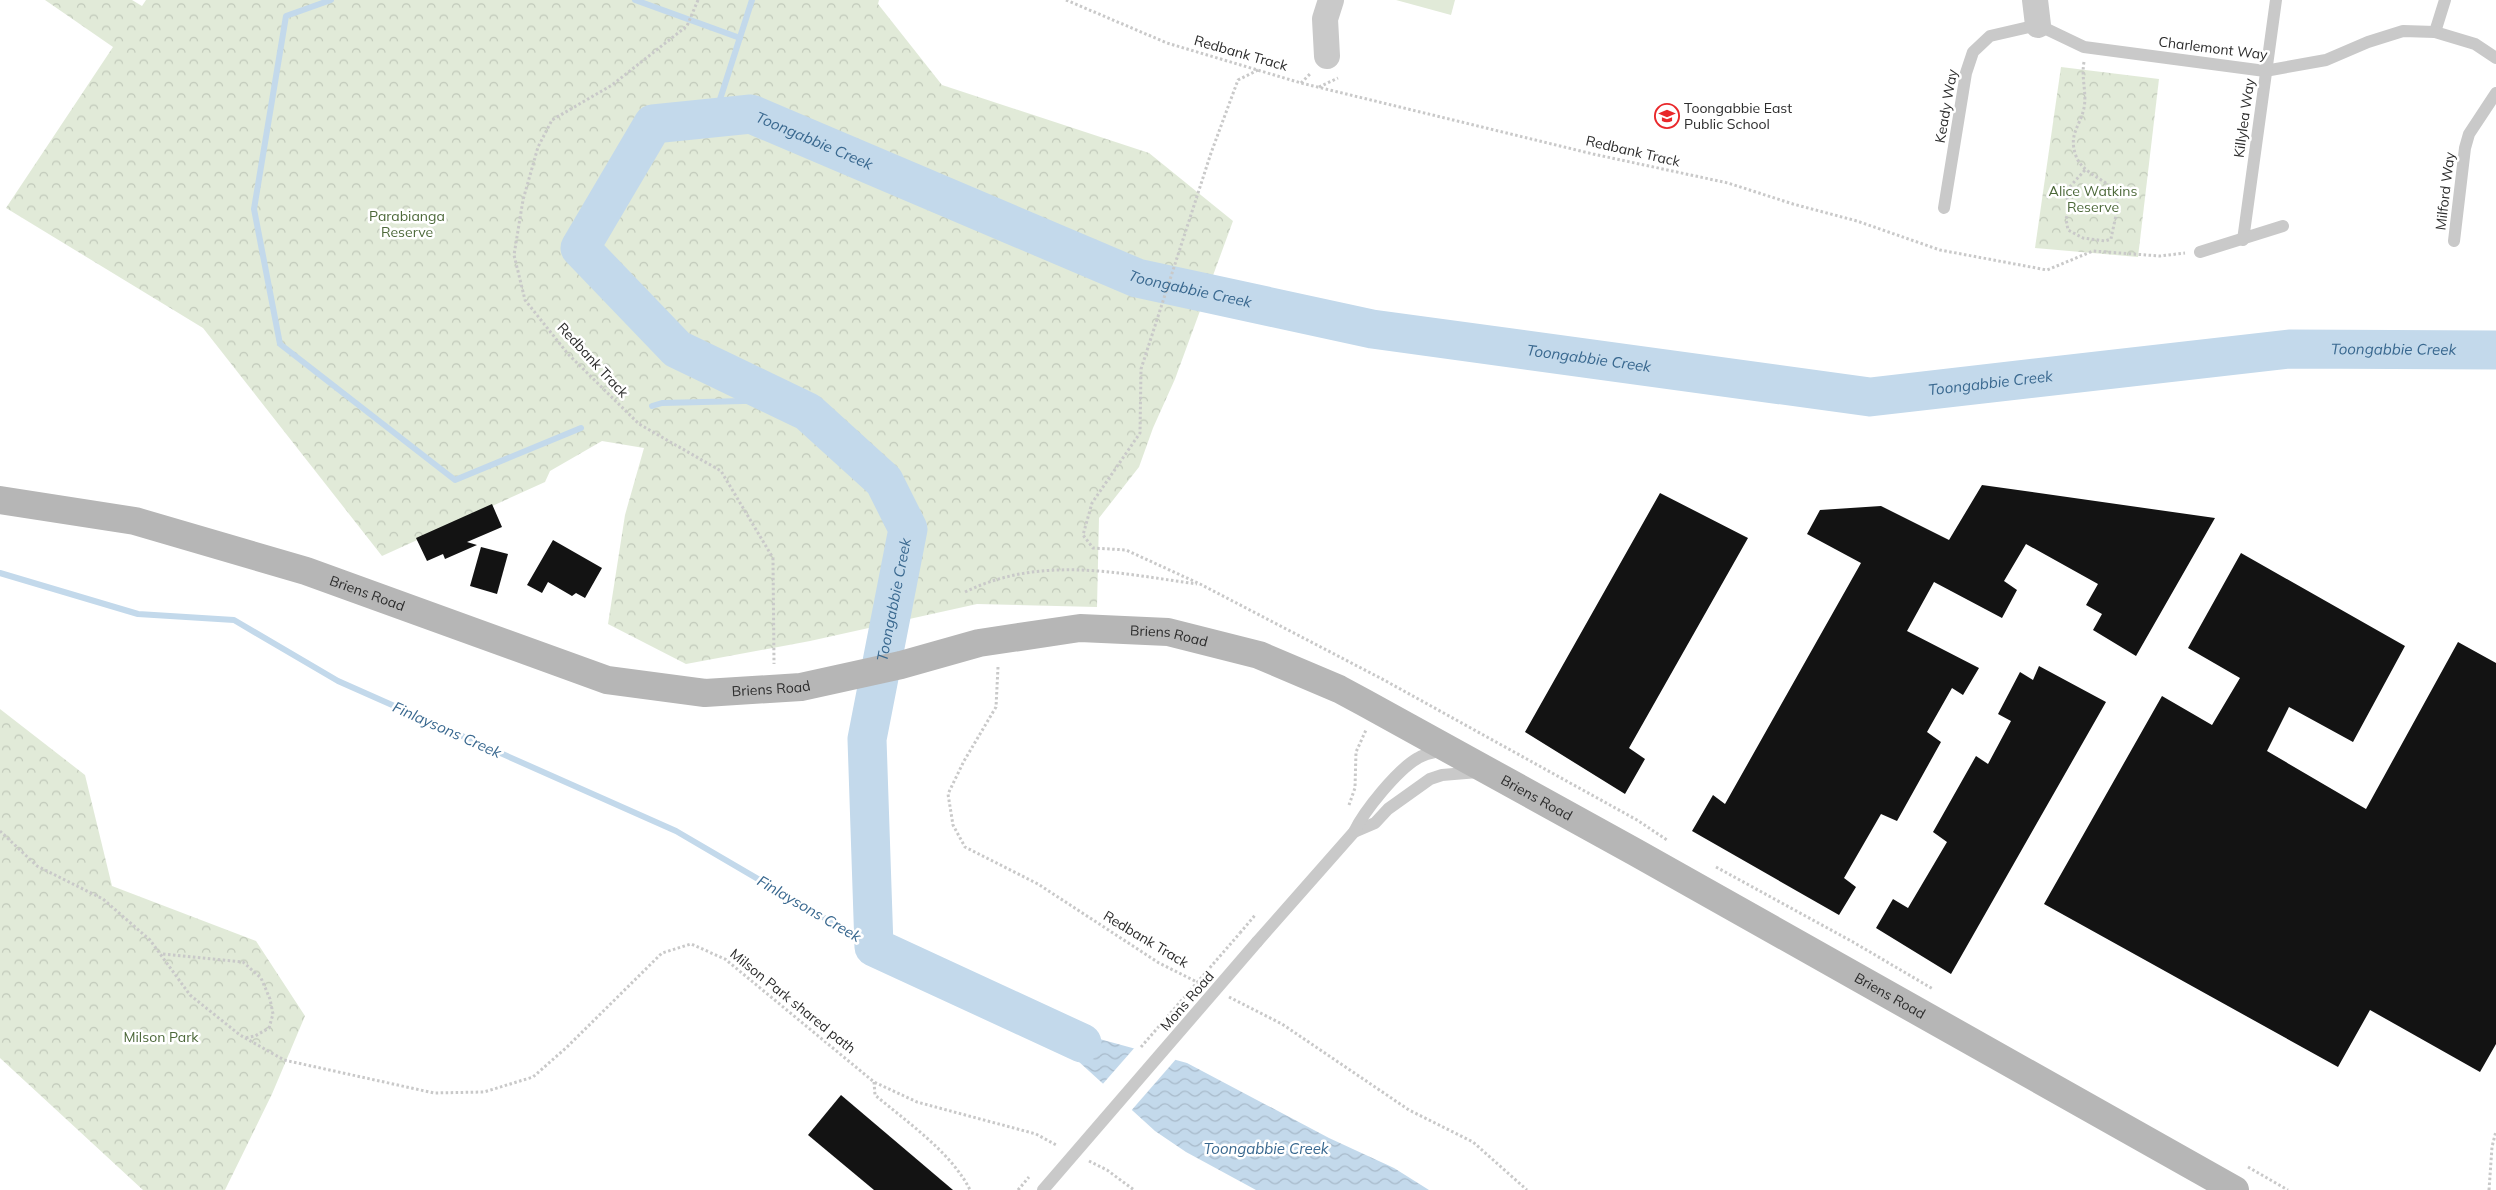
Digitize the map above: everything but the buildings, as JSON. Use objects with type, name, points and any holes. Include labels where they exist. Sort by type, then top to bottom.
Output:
[{"type":"street","points":[[1327,56],[1326,19],[1331,0]]},
{"type":"street","name":"Briens Road","points":[[0,500],[134,521],[306,571],[607,680],[705,693],[801,686],[901,665],[979,644],[1080,628],[1168,632],[1259,655],[1339,689],[2240,1178]]},
{"type":"lane","name":"Killylea Way","points":[[2243,240],[2276,0]]},
{"type":"lane","points":[[2436,32],[2445,0]]},
{"type":"lane","name":"Charlemont Way","points":[[2037,13],[2084,47],[2265,71],[2326,60],[2368,42],[2403,31],[2436,32],[2475,44],[2496,58]]},
{"type":"lane","name":"Keady Way","points":[[1944,208],[1966,73],[1973,52],[1990,36],[2037,13]]},
{"type":"lane","name":"Milford Way","points":[[2454,241],[2465,148],[2469,134],[2496,93]]},
{"type":"lane","points":[[2200,252],[2283,226]]},
{"type":"lane","name":"Mons Road","points":[[1043,1190],[1354,832],[1361,816],[1401,772],[1417,758],[1447,749]]},
{"type":"lane","name":"Mons Road","points":[[1354,832],[1375,823],[1388,809],[1430,779],[1453,774],[1491,773]]},
{"type":"path","name":"Redbank Track","points":[[698,0],[687,26],[612,85],[552,120],[536,156],[523,200],[514,255],[525,300],[568,354],[639,424],[721,471],[773,558],[774,664]]},
{"type":"path","name":"Redbank Track","points":[[1066,0],[1167,43],[1301,83],[1593,154],[1728,183],[1793,204],[1857,221],[1940,250],[2047,270],[2093,251],[2160,256],[2200,252]]},
{"type":"path","points":[[2084,47],[2085,60],[2082,75],[2084,109],[2073,137],[2076,155],[2085,170],[2110,186],[2115,193],[2117,201],[2114,224],[2111,238],[2105,242],[2076,235],[2068,230],[2066,225],[2070,206],[2065,192],[2085,170]]},
{"type":"path","points":[[1258,70],[1238,80],[1211,153],[1141,369],[1140,433],[1092,503],[1083,535],[1093,548],[1126,550],[1200,584],[1384,680],[1628,816],[1668,841]]},
{"type":"path","points":[[965,592],[994,579],[1031,572],[1092,569],[1200,584]]},
{"type":"path","name":"Redbank Track","points":[[998,667],[996,707],[964,761],[948,794],[953,825],[965,848],[1038,884],[1159,963],[1203,984]]},
{"type":"path","points":[[1347,810],[1355,788],[1356,752],[1367,727]]},
{"type":"path","points":[[0,831],[37,866],[103,899],[150,940],[190,995],[245,1038],[255,1036],[269,1028],[273,1014],[261,978],[243,962],[162,954]]},
{"type":"path","points":[[1710,864],[1853,942],[1936,991]]},
{"type":"path","points":[[1240,932],[1259,912]]},
{"type":"path","name":"Milson Park shared path","points":[[245,1038],[284,1060],[434,1093],[484,1092],[533,1077],[567,1048],[662,953],[691,944],[725,959],[874,1082],[917,1102],[1036,1134],[1060,1146]]},
{"type":"path","points":[[1220,993],[1282,1024],[1409,1110],[1473,1142],[1527,1190]]},
{"type":"path","points":[[874,1082],[875,1095],[952,1162],[964,1177],[970,1190]]},
{"type":"path","points":[[2489,1190],[2492,1146],[2496,1131]]},
{"type":"path","points":[[1084,1158],[1108,1170],[1134,1190]]},
{"type":"path","points":[[2240,1178],[2288,1190]]},
{"type":"green space","name":"Parabianga Reserve","points":[[45,0],[132,0],[142,6],[146,0],[879,0],[878,4],[942,85],[1149,153],[1233,221],[1175,379],[1153,428],[1139,467],[1099,518],[1097,607],[977,604],[810,641],[686,664],[608,624],[625,515],[644,448],[602,441],[550,471],[545,482],[382,556],[203,328],[6,208],[113,47]]},
{"type":"green space","points":[[1396,0],[1455,0],[1451,15]]},
{"type":"green space","name":"Alice Watkins Reserve","points":[[2061,67],[2159,79],[2138,257],[2035,248]]},
{"type":"green space","name":"Milson Park","points":[[0,709],[85,775],[112,886],[256,941],[305,1016],[272,1094],[225,1190],[143,1190],[0,1058]]},
{"type":"water","name":"Toongabbie Creek","points":[[1034,1021],[1187,1063],[1329,1138],[1394,1168],[1429,1190],[1256,1190],[1186,1152],[1155,1131]]},
{"type":"pier","points":[[1136,1046],[1177,1058],[1130,1112],[1101,1086]]},
{"type":"waterway","points":[[331,0],[286,16],[254,209],[280,344],[455,480],[581,428]]},
{"type":"waterway","points":[[635,0],[740,38]]},
{"type":"waterway","points":[[714,118],[752,0]]},
{"type":"waterway","name":"Toongabbie Creek","points":[[1082,1043],[874,947],[867,739],[908,529],[884,481],[808,412],[677,349],[580,248],[653,124],[751,114],[1137,278],[1372,329],[1870,397],[2289,349],[2496,350]]},
{"type":"waterway","points":[[652,406],[662,403],[784,400]]},
{"type":"waterway","name":"Finlaysons Creek","points":[[0,573],[138,614],[234,620],[338,681],[676,831],[874,947]]},
{"type":"place","name":"Toongabbie East Public School","points":[[1667,116]]}]
